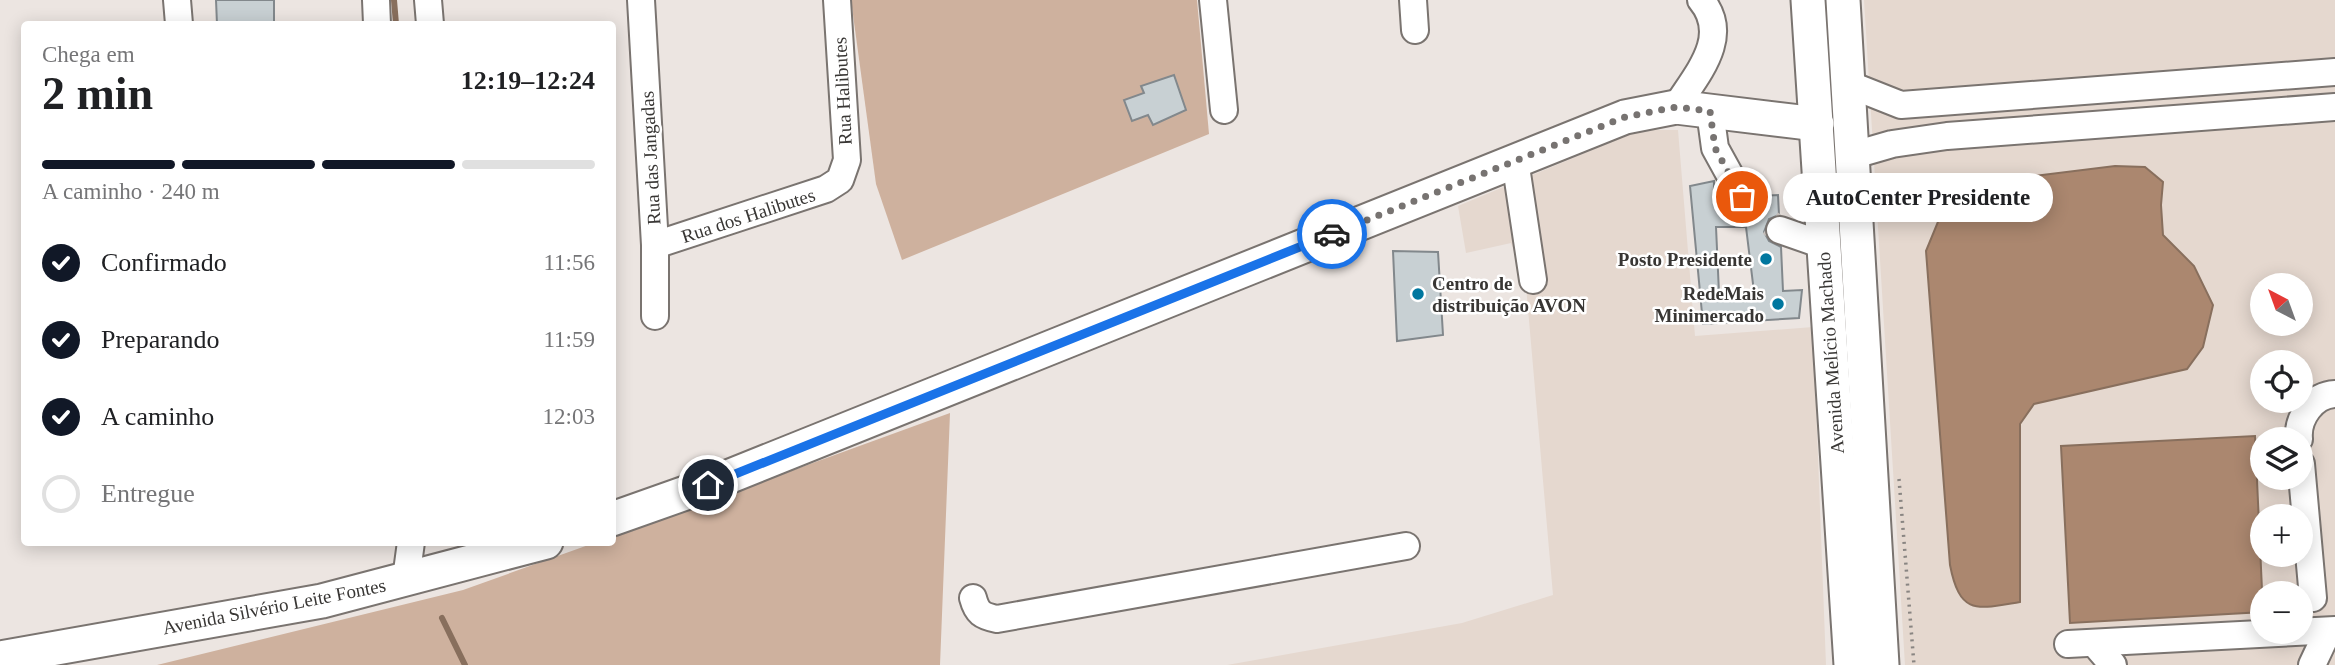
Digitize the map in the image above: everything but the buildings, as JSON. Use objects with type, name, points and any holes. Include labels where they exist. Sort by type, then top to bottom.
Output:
[{"type":"main road","name":"Avenida Melício Machado","points":[[1808,0],[1851,665]]},
{"type":"main road","name":"Avenida Melício Machado","points":[[1843,0],[1882,665]]},
{"type":"main road","points":[[616,518],[708,485],[1625,117],[1676,107],[1818,124]]},
{"type":"main road","name":"Avenida Silvério Leite Fontes","points":[[0,658],[322,601],[405,579],[491,549],[515,546]]},
{"type":"street","points":[[177,0],[179,21]]},
{"type":"street","points":[[376,0],[377,21]]},
{"type":"street","points":[[428,0],[430,21]]},
{"type":"street","name":"Rua das Jangadas","points":[[641,0],[655,245],[655,316]]},
{"type":"street","name":"Rua Halibutes","points":[[837,0],[847,160],[840,180]]},
{"type":"street","points":[[1213,0],[1224,110]]},
{"type":"street","points":[[1413,0],[1415,30]]},
{"type":"street","points":[[1676,107],[1710,56],[1715,33],[1701,0]]},
{"type":"street","points":[[1800,0],[1810,51]]},
{"type":"street","points":[[1848,84],[1900,105],[2335,72]]},
{"type":"street","points":[[1854,155],[1892,144],[1947,136],[2335,107]]},
{"type":"street","points":[[1710,111],[1715,148],[1742,197]]},
{"type":"street","points":[[1515,160],[1533,280]]},
{"type":"street","name":"Rua dos Halibutes","points":[[655,245],[827,189],[840,180]]},
{"type":"street","points":[[1780,230],[1823,245]]},
{"type":"street","points":[[2299,427],[2312,403],[2323,394],[2335,394]]},
{"type":"street","points":[[2303,490],[2311,581]]},
{"type":"street","points":[[405,579],[410,546]]},
{"type":"street","points":[[973,598],[982,616],[997,619],[1406,546]]},
{"type":"street","points":[[2113,665],[2081,643],[2331,631]]},
{"type":"street","points":[[2312,665],[2331,631]]},
{"type":"shaded area","points":[[851,0],[1197,0],[1209,134],[902,260],[876,184]]},
{"type":"shaded area","points":[[1864,0],[2335,0],[2335,665],[1905,665]]},
{"type":"shaded area","points":[[1640,130],[1678,130],[1695,336],[1813,327],[1826,665],[1227,665],[1462,623],[1553,595],[1526,286],[1511,243],[1466,253],[1458,206]]},
{"type":"shaded area","points":[[2115,166],[2145,167],[2163,182],[2163,235],[2194,266],[2213,305],[2203,347],[2187,369],[2034,404],[2020,424],[2020,602],[1982,607],[1973,605],[1965,601],[1959,593],[1950,565],[1926,251],[1942,212],[1969,184]]},
{"type":"shaded area","points":[[950,413],[940,665],[157,665],[463,590],[586,546],[616,546],[616,535]]},
{"type":"shaded area","points":[[2250,436],[2250,490],[2257,490],[2258,504],[2250,504],[2250,567],[2261,567],[2262,581],[2250,581],[2250,613],[2070,623],[2061,446]]},
{"type":"waterway","points":[[394,0],[396,21]]},
{"type":"waterway","points":[[442,618],[465,665]]},
{"type":"tunnel","points":[[1742,197],[1752,210],[1780,230]]},
{"type":"way so far","points":[[1332,234],[1625,117],[1676,107],[1710,111],[1715,148],[1728,176],[1742,197]]},
{"type":"place","name":"AutoCenter Presidente","points":[[1742,197]]},
{"type":"place","name":"Posto Presidente","points":[[1766,259]]},
{"type":"place","name":"Centro de distribuição AVON","points":[[1418,294]]},
{"type":"place","name":"RedeMais Minimercado","points":[[1778,304]]},
{"type":"route","points":[[708,485],[1332,234]]}]
